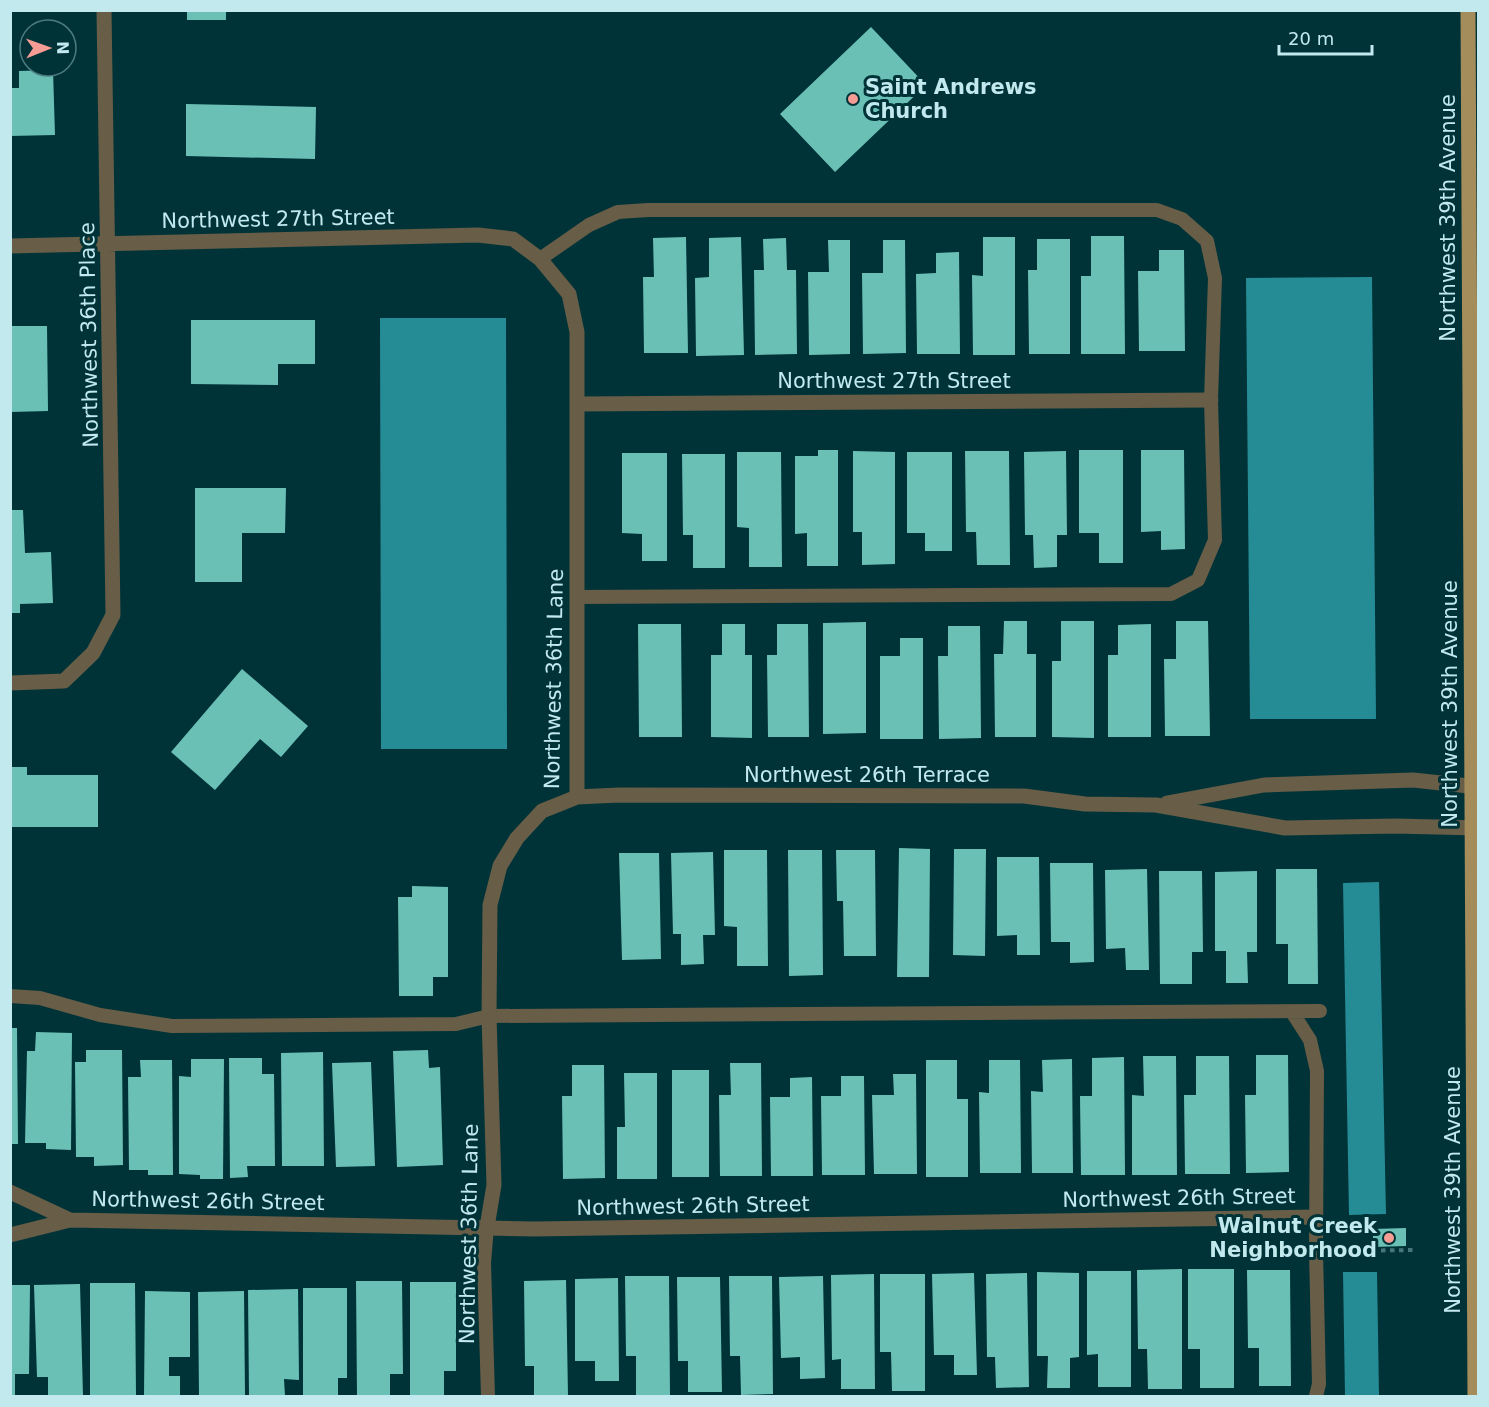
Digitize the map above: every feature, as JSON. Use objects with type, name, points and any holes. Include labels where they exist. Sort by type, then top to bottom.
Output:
[{"type":"main road","name":"Northwest 39th Avenue","points":[[1468,10],[1474,200],[1476,1387]]},
{"type":"street","name":"Northwest 36th Place","points":[[10,682],[64,681],[93,653],[113,615],[104,10]]},
{"type":"street","name":"Northwest 27th Street","points":[[10,246],[478,235],[513,239],[540,260]]},
{"type":"street","name":"Northwest 36th Lane","points":[[487,1227],[494,1185],[489,1016],[490,905],[500,866],[517,838],[542,811],[577,797],[577,332],[569,294],[540,260]]},
{"type":"street","name":"Northwest 27th Street","points":[[578,404],[1210,400]]},
{"type":"street","name":"Northwest 26th Terrace","points":[[1155,805],[1264,785],[1413,780],[1475,786]]},
{"type":"street","name":"Northwest 26th Terrace","points":[[577,797],[620,795],[1024,796],[1085,804],[1155,805],[1285,828],[1475,828]]},
{"type":"street","name":"Northwest 26th Street","points":[[10,1192],[70,1220]]},
{"type":"street","name":"Northwest 26th Street","points":[[10,1235],[70,1220],[534,1229],[1316,1217]]},
{"type":"lane","points":[[540,260],[589,225],[618,212],[648,210],[1156,210],[1182,219],[1207,242],[1215,278],[1210,400],[1215,540],[1198,580],[1171,594],[577,597]]},
{"type":"lane","points":[[10,996],[40,998],[100,1015],[172,1026],[456,1024],[489,1016],[1320,1011]]},
{"type":"lane","points":[[1292,1012],[1310,1040],[1317,1071],[1316,1251],[1319,1384],[1316,1396]]},
{"type":"lane","name":"Northwest 36th Lane","points":[[487,1227],[484,1263],[488,1396]]},
{"type":"path","points":[[1316,1251],[1414,1250]]},
{"type":"water","points":[[1372,277],[1376,719],[1250,719],[1246,278]]},
{"type":"water","points":[[380,318],[506,318],[507,749],[381,749]]},
{"type":"water","points":[[1379,882],[1386,1214],[1349,1215],[1343,883]]},
{"type":"water","points":[[1343,1272],[1377,1272],[1379,1396],[1345,1396]]},
{"type":"building","points":[[187,10],[226,10],[226,20],[187,20]]},
{"type":"building","name":"Saint Andrews Church","points":[[871,27],[926,85],[835,172],[780,114]]},
{"type":"building","points":[[19,78],[53,78],[55,135],[10,136],[10,88],[19,88]]},
{"type":"building","points":[[186,104],[316,107],[315,159],[186,156]]},
{"type":"building","points":[[1091,236],[1124,236],[1125,354],[1081,354],[1081,276],[1091,276]]},
{"type":"building","points":[[686,237],[688,353],[644,353],[643,277],[654,277],[653,238]]},
{"type":"building","points":[[741,237],[744,355],[696,356],[695,278],[709,277],[709,238]]},
{"type":"building","points":[[983,237],[1015,237],[1015,355],[973,355],[972,275],[983,276]]},
{"type":"building","points":[[786,238],[787,270],[796,270],[797,354],[755,355],[754,270],[764,270],[763,239]]},
{"type":"building","points":[[1037,239],[1070,239],[1070,354],[1029,354],[1028,270],[1037,270]]},
{"type":"building","points":[[828,240],[850,240],[850,354],[809,355],[808,272],[829,272]]},
{"type":"building","points":[[883,240],[905,240],[906,353],[863,354],[862,273],[883,273]]},
{"type":"building","points":[[1159,250],[1184,250],[1185,351],[1139,351],[1138,271],[1159,271]]},
{"type":"building","points":[[959,252],[960,354],[917,354],[916,274],[936,273],[936,253]]},
{"type":"building","points":[[191,320],[315,320],[315,364],[278,364],[278,385],[191,384]]},
{"type":"building","points":[[10,326],[47,326],[48,411],[10,412]]},
{"type":"building","points":[[818,450],[838,450],[838,566],[807,566],[807,533],[795,534],[795,456],[818,456]]},
{"type":"building","points":[[1079,450],[1123,450],[1123,563],[1099,563],[1099,533],[1079,533]]},
{"type":"building","points":[[1141,450],[1184,450],[1185,549],[1161,550],[1161,531],[1141,532]]},
{"type":"building","points":[[853,451],[895,452],[895,564],[862,565],[862,532],[853,532]]},
{"type":"building","points":[[965,451],[1009,451],[1010,565],[977,565],[976,532],[966,532]]},
{"type":"building","points":[[1066,451],[1067,535],[1057,535],[1057,567],[1034,568],[1033,535],[1025,535],[1024,452]]},
{"type":"building","points":[[737,452],[781,452],[782,567],[749,567],[749,528],[737,527]]},
{"type":"building","points":[[907,452],[952,452],[952,551],[925,551],[925,533],[907,533]]},
{"type":"building","points":[[622,453],[667,453],[667,561],[642,561],[642,534],[622,533]]},
{"type":"building","points":[[682,454],[725,454],[725,568],[693,568],[693,535],[683,535]]},
{"type":"building","points":[[195,488],[286,488],[285,533],[242,533],[242,582],[195,582]]},
{"type":"building","points":[[10,510],[23,510],[25,553],[51,552],[53,603],[20,604],[20,613],[10,613]]},
{"type":"building","points":[[1004,621],[1027,621],[1027,654],[1036,654],[1036,737],[995,737],[994,654],[1003,654]]},
{"type":"building","points":[[1061,621],[1094,621],[1094,738],[1052,737],[1052,661],[1061,661]]},
{"type":"building","points":[[1176,621],[1208,621],[1210,736],[1165,736],[1164,659],[1176,659]]},
{"type":"building","points":[[866,622],[866,733],[823,734],[823,623]]},
{"type":"building","points":[[638,624],[681,624],[682,737],[639,737]]},
{"type":"building","points":[[722,624],[745,624],[745,655],[752,655],[752,738],[711,737],[711,655],[722,655]]},
{"type":"building","points":[[777,624],[808,624],[809,737],[768,737],[767,655],[777,655]]},
{"type":"building","points":[[1151,624],[1151,737],[1108,737],[1108,655],[1118,655],[1118,625]]},
{"type":"building","points":[[948,626],[980,626],[981,738],[939,739],[938,656],[948,656]]},
{"type":"building","points":[[900,638],[923,638],[923,739],[880,739],[880,656],[900,656]]},
{"type":"building","points":[[242,669],[308,726],[281,757],[260,739],[215,790],[171,752]]},
{"type":"building","points":[[10,767],[27,767],[27,775],[98,775],[98,827],[10,827]]},
{"type":"building","points":[[899,848],[930,849],[929,977],[897,977]]},
{"type":"building","points":[[954,849],[986,849],[985,956],[953,955]]},
{"type":"building","points":[[724,850],[767,850],[768,966],[737,966],[737,927],[724,926]]},
{"type":"building","points":[[788,850],[822,850],[823,975],[789,976]]},
{"type":"building","points":[[836,850],[875,850],[876,956],[844,956],[843,901],[837,901]]},
{"type":"building","points":[[713,852],[715,935],[703,935],[704,964],[681,965],[681,934],[673,934],[671,853]]},
{"type":"building","points":[[619,853],[659,853],[661,959],[622,960]]},
{"type":"building","points":[[997,857],[1039,857],[1040,955],[1017,955],[1017,935],[997,936]]},
{"type":"building","points":[[1050,863],[1093,863],[1094,962],[1070,963],[1070,942],[1051,942]]},
{"type":"building","points":[[1147,869],[1149,970],[1126,970],[1125,948],[1106,949],[1105,870]]},
{"type":"building","points":[[1276,869],[1317,869],[1318,984],[1288,984],[1288,944],[1276,944]]},
{"type":"building","points":[[1159,871],[1202,871],[1203,952],[1192,952],[1192,984],[1160,984]]},
{"type":"building","points":[[1257,871],[1257,952],[1247,952],[1248,983],[1226,983],[1226,951],[1215,951],[1215,872]]},
{"type":"building","points":[[412,886],[448,887],[448,977],[433,977],[433,996],[399,996],[398,897],[412,897]]},
{"type":"building","points":[[10,1028],[17,1028],[18,1144],[10,1144]]},
{"type":"building","points":[[36,1032],[72,1033],[71,1150],[46,1149],[46,1143],[25,1143],[27,1051],[35,1051]]},
{"type":"building","points":[[86,1050],[122,1050],[123,1165],[94,1166],[94,1157],[76,1157],[75,1062],[86,1062]]},
{"type":"building","points":[[428,1050],[429,1068],[440,1067],[443,1165],[397,1167],[393,1051]]},
{"type":"building","points":[[323,1052],[324,1166],[282,1166],[281,1053]]},
{"type":"building","points":[[1256,1055],[1288,1055],[1289,1172],[1246,1173],[1245,1095],[1256,1095]]},
{"type":"building","points":[[1143,1056],[1176,1056],[1177,1175],[1132,1175],[1132,1095],[1144,1096]]},
{"type":"building","points":[[1196,1056],[1229,1056],[1230,1174],[1185,1174],[1184,1095],[1196,1095]]},
{"type":"building","points":[[1124,1057],[1125,1175],[1081,1175],[1080,1096],[1092,1096],[1092,1058]]},
{"type":"building","points":[[229,1058],[262,1058],[262,1074],[274,1074],[275,1166],[247,1166],[248,1177],[230,1178]]},
{"type":"building","points":[[191,1059],[224,1059],[223,1179],[200,1179],[200,1175],[179,1174],[179,1076],[191,1077]]},
{"type":"building","points":[[1072,1059],[1073,1173],[1032,1173],[1031,1091],[1043,1092],[1042,1060]]},
{"type":"building","points":[[140,1060],[172,1060],[173,1175],[148,1175],[148,1170],[129,1170],[128,1077],[141,1077]]},
{"type":"building","points":[[926,1060],[957,1060],[957,1099],[968,1099],[968,1177],[926,1177]]},
{"type":"building","points":[[989,1060],[1020,1060],[1021,1173],[980,1173],[979,1092],[989,1093]]},
{"type":"building","points":[[371,1062],[375,1166],[336,1167],[332,1063]]},
{"type":"building","points":[[730,1063],[761,1063],[762,1176],[720,1176],[719,1095],[731,1095]]},
{"type":"building","points":[[572,1065],[604,1065],[605,1178],[563,1179],[562,1096],[572,1096]]},
{"type":"building","points":[[672,1070],[709,1070],[709,1177],[672,1177]]},
{"type":"building","points":[[624,1073],[657,1073],[657,1179],[617,1179],[617,1127],[625,1127]]},
{"type":"building","points":[[893,1074],[916,1074],[917,1174],[874,1174],[872,1095],[894,1095]]},
{"type":"building","points":[[841,1076],[864,1076],[865,1175],[822,1175],[821,1096],[841,1096]]},
{"type":"building","points":[[812,1077],[813,1176],[771,1176],[770,1097],[790,1097],[790,1078]]},
{"type":"building","name":"Walnut Creek Neighborhood","points":[[1406,1228],[1406,1246],[1373,1247],[1373,1229]]},
{"type":"building","points":[[1182,1269],[1182,1389],[1148,1389],[1147,1349],[1138,1349],[1137,1270]]},
{"type":"building","points":[[1188,1269],[1234,1269],[1234,1388],[1200,1388],[1200,1349],[1188,1349]]},
{"type":"building","points":[[1247,1270],[1290,1270],[1291,1386],[1259,1386],[1259,1348],[1248,1348]]},
{"type":"building","points":[[1087,1271],[1131,1271],[1131,1387],[1098,1387],[1098,1354],[1087,1355]]},
{"type":"building","points":[[1037,1272],[1079,1273],[1079,1357],[1070,1358],[1070,1388],[1047,1388],[1048,1356],[1037,1356]]},
{"type":"building","points":[[974,1273],[977,1375],[954,1375],[954,1355],[934,1355],[932,1274]]},
{"type":"building","points":[[1027,1273],[1029,1387],[996,1388],[995,1357],[987,1357],[986,1274]]},
{"type":"building","points":[[874,1274],[875,1389],[841,1389],[841,1359],[832,1360],[831,1275]]},
{"type":"building","points":[[880,1274],[925,1274],[925,1391],[892,1391],[891,1352],[880,1352]]},
{"type":"building","points":[[625,1276],[669,1276],[670,1396],[636,1396],[636,1356],[626,1356]]},
{"type":"building","points":[[729,1276],[772,1276],[773,1394],[741,1395],[740,1356],[730,1356]]},
{"type":"building","points":[[823,1276],[825,1378],[800,1379],[800,1357],[781,1358],[779,1277]]},
{"type":"building","points":[[677,1277],[720,1277],[722,1392],[688,1392],[688,1361],[678,1361]]},
{"type":"building","points":[[618,1278],[619,1381],[595,1381],[595,1361],[575,1361],[575,1279]]},
{"type":"building","points":[[566,1280],[568,1396],[534,1396],[534,1366],[525,1366],[524,1281]]},
{"type":"building","points":[[356,1281],[402,1281],[403,1374],[390,1374],[390,1396],[357,1396]]},
{"type":"building","points":[[410,1282],[456,1282],[456,1371],[444,1371],[444,1396],[410,1396]]},
{"type":"building","points":[[90,1283],[135,1283],[136,1396],[90,1395]]},
{"type":"building","points":[[80,1284],[83,1396],[48,1396],[48,1377],[37,1377],[34,1285]]},
{"type":"building","points":[[10,1285],[30,1285],[29,1374],[15,1374],[15,1396],[10,1396]]},
{"type":"building","points":[[303,1288],[347,1288],[347,1378],[338,1378],[338,1396],[303,1396]]},
{"type":"building","points":[[298,1289],[299,1380],[284,1379],[285,1396],[249,1396],[248,1290]]},
{"type":"building","points":[[145,1291],[190,1292],[190,1357],[169,1357],[169,1376],[180,1376],[180,1396],[144,1396]]},
{"type":"building","points":[[244,1291],[245,1396],[199,1396],[198,1292]]},
{"type":"place","name":"Saint Andrews Church","points":[[853,99]]},
{"type":"place","name":"Walnut Creek Neighborhood","points":[[1389,1238]]}]
